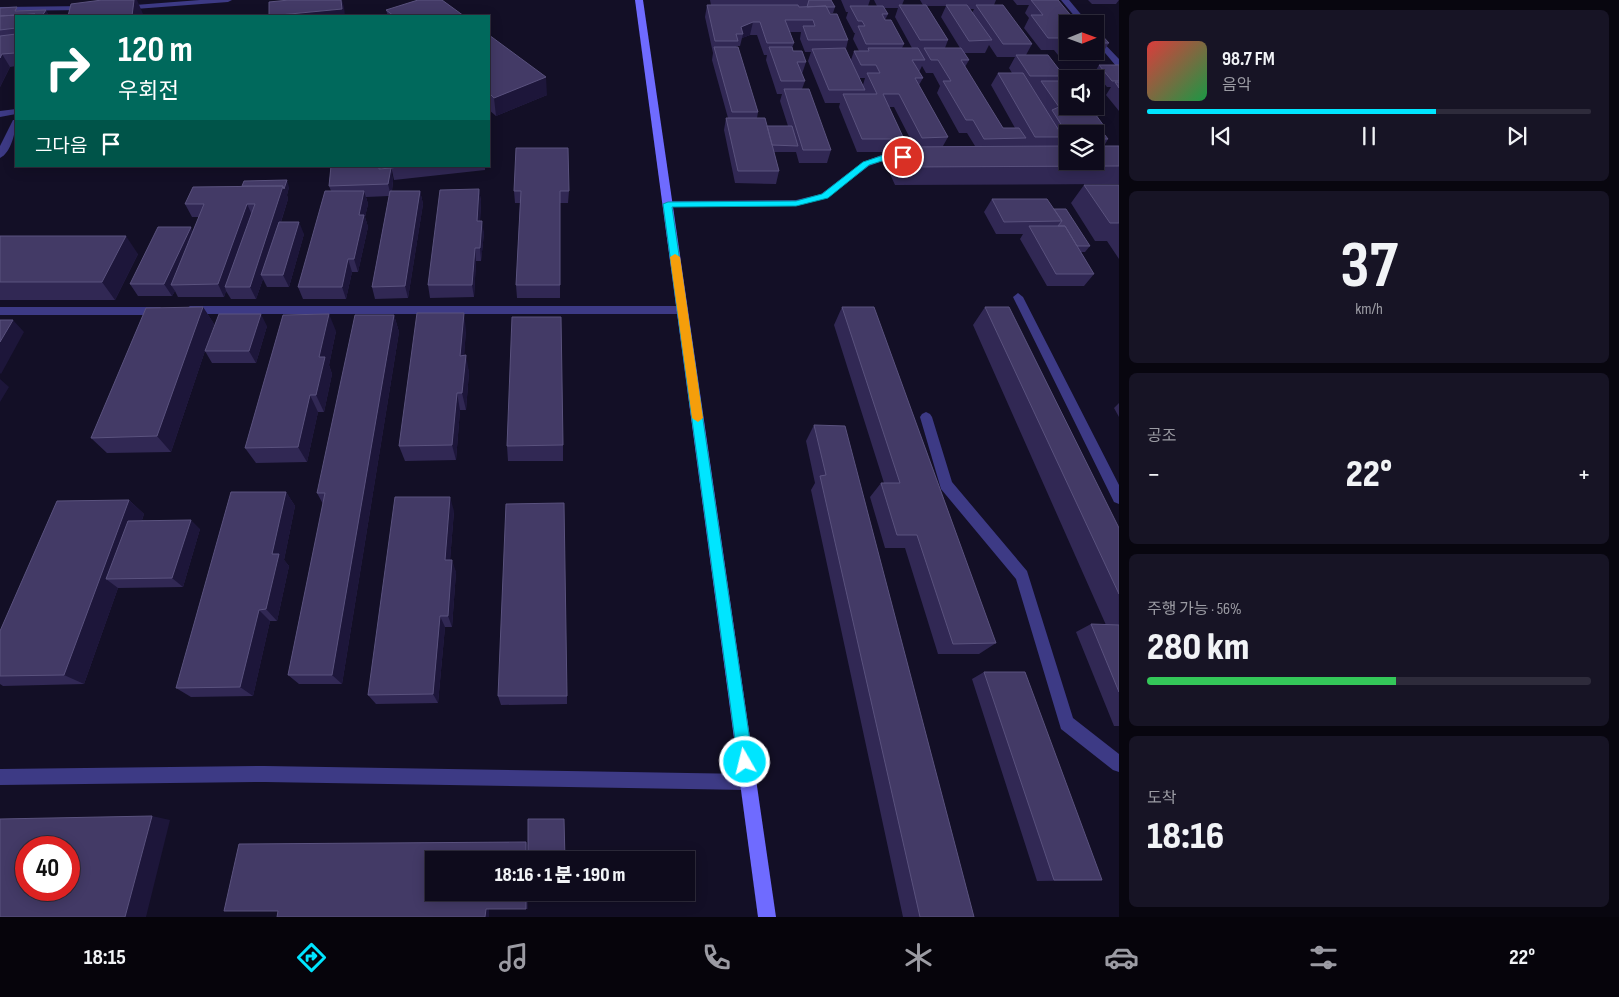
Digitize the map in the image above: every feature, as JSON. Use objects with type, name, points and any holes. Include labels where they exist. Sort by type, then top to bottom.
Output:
[{"type":"street","points":[[46,0],[61,15]]},
{"type":"street","points":[[118,8],[228,0]]},
{"type":"street","points":[[639,0],[767,917]]},
{"type":"street","points":[[1065,0],[1078,15]]},
{"type":"street","points":[[0,9],[90,8]]},
{"type":"street","points":[[1104,46],[1119,64]]},
{"type":"street","points":[[0,114],[15,112]]},
{"type":"street","points":[[0,155],[15,124]]},
{"type":"street","points":[[668,204],[796,203],[824,196],[866,164],[884,158],[913,157]]},
{"type":"street","points":[[1018,297],[1119,498]]},
{"type":"street","points":[[0,311],[682,310]]},
{"type":"street","points":[[926,417],[946,485],[1022,576],[1067,723],[1119,764]]},
{"type":"street","points":[[0,778],[265,774],[748,782]]},
{"type":"building","points":[[102,0],[134,0],[132,15],[68,15],[71,4]]},
{"type":"building","points":[[341,0],[342,9],[269,15],[269,2]]},
{"type":"building","points":[[418,0],[442,0],[463,15],[393,15],[386,10]]},
{"type":"building","points":[[809,0],[831,0],[835,7],[807,7]]},
{"type":"building","points":[[1031,0],[1058,0],[1070,15],[1059,15],[1059,38],[1048,38],[1031,15],[1043,15]]},
{"type":"building","points":[[707,5],[826,6],[830,14],[837,14],[848,40],[808,40],[803,26],[815,26],[813,20],[785,20],[794,43],[767,43],[760,22],[753,22],[741,27],[743,34],[736,34],[738,41],[715,41]]},
{"type":"building","points":[[899,5],[926,5],[948,40],[920,40]]},
{"type":"building","points":[[946,5],[967,5],[992,40],[969,41]]},
{"type":"building","points":[[976,5],[1003,5],[1032,44],[1003,44]]},
{"type":"building","points":[[850,6],[883,6],[888,14],[882,14],[885,20],[891,20],[904,44],[866,44],[858,26],[865,26],[862,21],[858,21]]},
{"type":"building","points":[[17,7],[15,11],[46,10],[43,15],[0,16],[0,8]]},
{"type":"building","points":[[15,15],[15,28],[0,30],[0,16]]},
{"type":"building","points":[[15,34],[15,53],[2,54],[0,58],[0,36]]},
{"type":"building","points":[[490,36],[546,77],[494,98],[490,94]]},
{"type":"building","points":[[714,47],[738,47],[758,112],[732,112]]},
{"type":"building","points":[[769,47],[792,47],[793,51],[802,51],[806,62],[797,62],[805,81],[781,81]]},
{"type":"building","points":[[845,48],[865,90],[829,90],[812,49]]},
{"type":"building","points":[[868,48],[918,48],[925,60],[912,60],[923,78],[915,78],[948,137],[922,138],[899,94],[883,94],[904,139],[862,139],[843,94],[877,94],[867,73],[880,73],[876,65],[861,65],[854,51],[869,51]]},
{"type":"building","points":[[924,48],[961,48],[969,60],[961,60],[1003,128],[1019,128],[1026,138],[984,139],[973,120],[966,120],[943,81],[951,81],[938,60],[931,60]]},
{"type":"building","points":[[1016,55],[1048,55],[1059,70],[1059,76],[1030,76]]},
{"type":"building","points":[[1099,65],[1119,65],[1119,81],[1112,81]]},
{"type":"building","points":[[998,73],[1023,73],[1059,131],[1059,137],[1035,137]]},
{"type":"building","points":[[1041,81],[1059,81],[1059,107]]},
{"type":"building","points":[[784,89],[809,89],[831,150],[803,150]]},
{"type":"building","points":[[1059,107],[1059,115],[1096,115],[1103,125],[1061,125],[1052,110]]},
{"type":"building","points":[[726,118],[765,118],[779,171],[738,171]]},
{"type":"building","points":[[767,126],[792,126],[798,146],[772,145]]},
{"type":"building","points":[[1059,146],[1059,166],[904,167],[894,147]]},
{"type":"building","points":[[1104,146],[1119,146],[1119,166],[1104,166]]},
{"type":"building","points":[[516,148],[568,148],[569,191],[560,191],[560,285],[516,285],[521,191],[514,191]]},
{"type":"building","points":[[331,167],[391,168],[388,184],[329,186]]},
{"type":"building","points":[[287,180],[284,189],[283,186],[242,186],[244,181]]},
{"type":"building","points":[[1084,185],[1119,185],[1119,223],[1110,223]]},
{"type":"building","points":[[283,186],[250,287],[225,287],[255,204],[247,204],[218,284],[171,285],[204,204],[185,204],[193,187]]},
{"type":"building","points":[[479,189],[477,221],[482,221],[480,248],[475,248],[472,285],[428,285],[440,190]]},
{"type":"building","points":[[325,191],[364,191],[359,215],[364,215],[354,259],[348,259],[342,287],[298,287]]},
{"type":"building","points":[[390,191],[420,191],[405,286],[372,287]]},
{"type":"building","points":[[992,199],[1047,199],[1062,221],[1004,222]]},
{"type":"building","points":[[1054,209],[1066,209],[1090,246],[1077,246],[1065,226],[1058,226],[1062,221]]},
{"type":"building","points":[[279,222],[299,222],[283,275],[261,275]]},
{"type":"building","points":[[1029,226],[1065,226],[1094,274],[1056,274]]},
{"type":"building","points":[[158,227],[191,227],[164,284],[130,284]]},
{"type":"building","points":[[0,236],[126,236],[102,282],[0,282]]},
{"type":"building","points":[[203,307],[157,436],[91,438],[146,308]]},
{"type":"building","points":[[842,307],[874,307],[996,643],[953,644],[917,535],[897,535],[881,483],[900,483]]},
{"type":"building","points":[[985,307],[1009,307],[1119,528],[1119,594]]},
{"type":"building","points":[[417,313],[464,313],[460,356],[466,355],[462,393],[457,393],[452,445],[399,446]]},
{"type":"building","points":[[219,314],[261,314],[249,351],[205,351]]},
{"type":"building","points":[[329,314],[319,357],[325,357],[316,395],[310,395],[298,447],[245,448],[283,315]]},
{"type":"building","points":[[355,315],[394,315],[332,675],[288,675],[325,493],[317,493]]},
{"type":"building","points":[[512,317],[561,317],[563,445],[507,446]]},
{"type":"building","points":[[0,320],[13,320],[0,342]]},
{"type":"building","points":[[814,425],[845,426],[974,917],[920,917],[820,476],[826,475]]},
{"type":"building","points":[[231,492],[286,492],[272,554],[279,554],[266,609],[259,610],[240,687],[176,688]]},
{"type":"building","points":[[395,497],[450,497],[445,560],[452,560],[448,616],[440,616],[433,694],[368,695]]},
{"type":"building","points":[[129,500],[64,675],[0,676],[0,631],[57,501]]},
{"type":"building","points":[[564,503],[567,696],[498,696],[506,504]]},
{"type":"building","points":[[191,520],[172,578],[106,579],[128,521]]},
{"type":"building","points":[[1091,624],[1119,625],[1119,692]]},
{"type":"building","points":[[984,672],[1025,672],[1102,880],[1054,880]]},
{"type":"building","points":[[152,816],[125,917],[0,917],[0,819]]},
{"type":"building","points":[[528,819],[564,819],[565,851],[528,851]]},
{"type":"building","points":[[526,842],[526,851],[425,851],[425,901],[526,901],[526,909],[486,909],[485,917],[277,917],[278,911],[224,911],[239,844]]},
{"type":"slow traffic","points":[[675,257],[698,418]]},
{"type":"route","points":[[745,762],[668,204],[796,203],[824,196],[866,164],[884,158],[903,157]]}]
